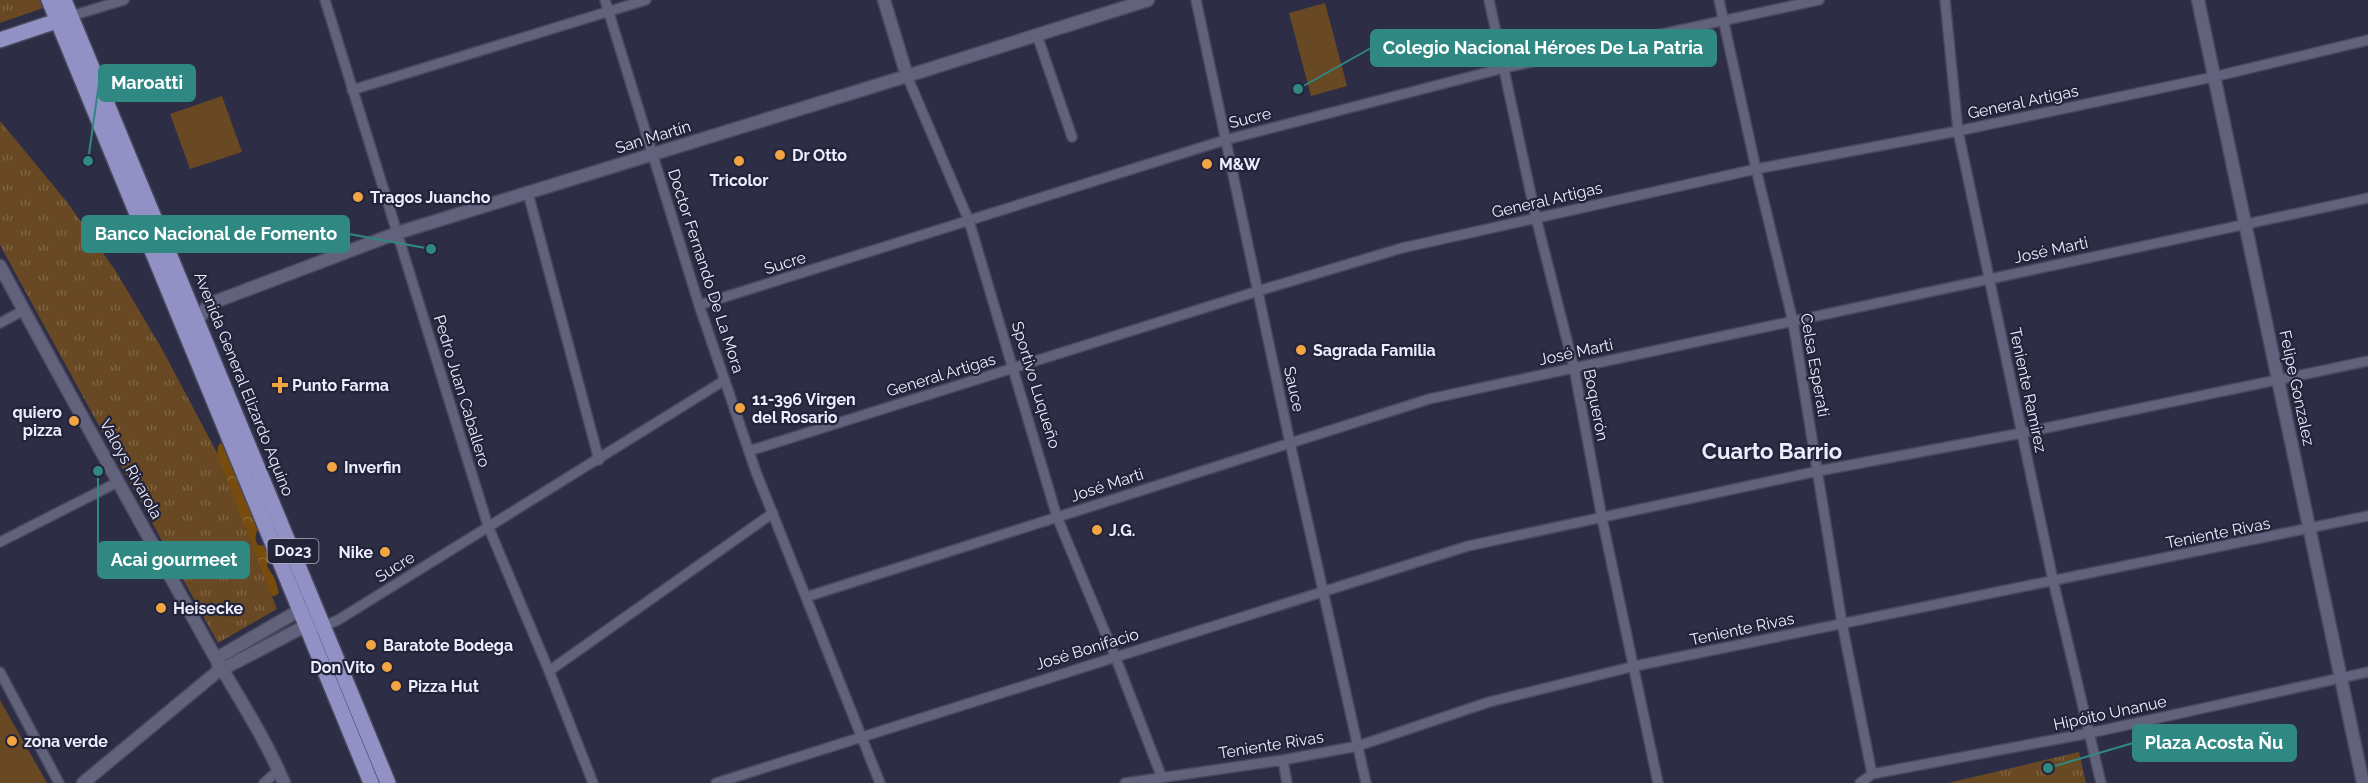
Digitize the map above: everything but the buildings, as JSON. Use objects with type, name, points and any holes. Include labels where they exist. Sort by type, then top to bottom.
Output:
[{"type":"main road","name":"Avenida General Elizardo Aquino","points":[[49,0],[64,19],[197,319],[388,783]]},
{"type":"main road","name":"Avenida General Elizardo Aquino","points":[[64,0],[64,19],[188,338],[371,783]]},
{"type":"main road","points":[[0,40],[64,19]]},
{"type":"street","points":[[64,19],[124,0]]},
{"type":"street","name":"Pedro Juan Caballero","points":[[325,0],[488,526],[593,783]]},
{"type":"street","name":"Doctor Fernando De La Mora","points":[[605,0],[699,306],[749,451],[880,783]]},
{"type":"street","points":[[352,90],[646,0]]},
{"type":"street","name":"Sportivo Luqueño","points":[[884,0],[907,76],[969,221],[1058,517],[1162,778]]},
{"type":"street","name":"San Martín","points":[[188,338],[197,319],[209,304],[397,233],[1148,0]]},
{"type":"street","name":"Sauce","points":[[1196,0],[1290,443],[1366,783]]},
{"type":"street","name":"Boquerón","points":[[1490,0],[1536,218],[1574,368],[1602,518],[1658,783]]},
{"type":"street","name":"Celsa Esperati","points":[[1719,0],[1793,322],[1842,624],[1872,774]]},
{"type":"street","name":"Sucre","points":[[699,306],[1225,140],[1504,68],[1819,0]]},
{"type":"street","name":"Teniente Ramirez","points":[[1945,0],[1958,131],[2053,580],[2101,783]]},
{"type":"street","name":"Felipe Gonzalez","points":[[2198,0],[2363,783]]},
{"type":"street","points":[[1037,35],[1072,136]]},
{"type":"street","name":"General Artigas","points":[[749,451],[1402,248],[1756,169],[1958,131],[2213,77],[2368,40]]},
{"type":"street","points":[[528,193],[599,460]]},
{"type":"street","name":"José Marti","points":[[806,597],[1429,399],[2368,198]]},
{"type":"street","name":"Valoys Rivarola","points":[[0,266],[219,666],[279,770],[284,783]]},
{"type":"street","points":[[0,323],[24,310]]},
{"type":"street","name":"José Bonifacio","points":[[716,783],[1468,546],[1818,471],[2022,433],[2368,361]]},
{"type":"street","name":"Sucre","points":[[324,626],[338,620],[599,460],[725,380]]},
{"type":"street","points":[[0,542],[118,482]]},
{"type":"street","points":[[549,671],[772,513]]},
{"type":"street","name":"Teniente Rivas","points":[[1125,783],[1283,760],[1358,746],[1489,702],[1635,666],[2309,530],[2368,516]]},
{"type":"street","points":[[83,783],[219,666],[300,610],[324,626]]},
{"type":"street","points":[[219,666],[307,625],[324,626]]},
{"type":"street","points":[[0,672],[59,783]]},
{"type":"street","name":"Hipóito Unanue","points":[[1862,782],[1872,774],[2090,733],[2368,672]]},
{"type":"street","points":[[1283,760],[1287,783]]},
{"type":"street","points":[[264,783],[279,770]]},
{"type":"green space","points":[[0,0],[43,0],[46,7],[0,23]]},
{"type":"green space","points":[[0,0],[42,0],[0,16]]},
{"type":"green space","points":[[1325,3],[1347,86],[1311,96],[1289,13]]},
{"type":"green space","points":[[222,96],[242,152],[190,169],[170,114]]},
{"type":"green space","points":[[0,121],[67,202],[115,270],[162,349],[216,451],[277,609],[218,643],[0,245]]},
{"type":"green space","points":[[222,442],[226,444],[259,522],[256,542],[258,545],[268,546],[270,551],[267,566],[275,579],[279,593],[275,596],[270,596],[217,456],[218,446]]},
{"type":"green space","name":"zona verde","points":[[0,700],[47,783],[0,783]]},
{"type":"green space","points":[[2079,752],[2086,783],[1948,783]]},
{"type":"place","name":"Colegio Nacional Héroes De La Patria","points":[[1298,89]]},
{"type":"place","name":"Dr Otto","points":[[780,155]]},
{"type":"place","name":"Maroatti","points":[[88,161]]},
{"type":"place","name":"Tricolor","points":[[739,161]]},
{"type":"place","name":"M&W","points":[[1207,164]]},
{"type":"place","name":"Tragos Juancho","points":[[358,197]]},
{"type":"place","name":"Banco Nacional de Fomento","points":[[431,249]]},
{"type":"place","name":"Sagrada Familia","points":[[1301,350]]},
{"type":"place","name":"Punto Farma","points":[[280,385]]},
{"type":"place","name":"11-396 Virgen del Rosario","points":[[740,408]]},
{"type":"place","name":"quiero pizza","points":[[74,421]]},
{"type":"place","name":"Inverfin","points":[[332,467]]},
{"type":"place","name":"Acai gourmeet","points":[[98,471]]},
{"type":"place","name":"J.G.","points":[[1097,530]]},
{"type":"place","name":"Nike","points":[[385,552]]},
{"type":"place","name":"Heisecke","points":[[161,608]]},
{"type":"place","name":"Baratote Bodega","points":[[371,645]]},
{"type":"place","name":"Don Vito","points":[[387,667]]},
{"type":"place","name":"Pizza Hut","points":[[396,686]]},
{"type":"place","name":"zona verde","points":[[12,741]]},
{"type":"place","name":"Plaza Acosta Ñu","points":[[2048,768]]},
{"type":"district","name":"Cuarto Barrio","points":[[1772,451]]}]
